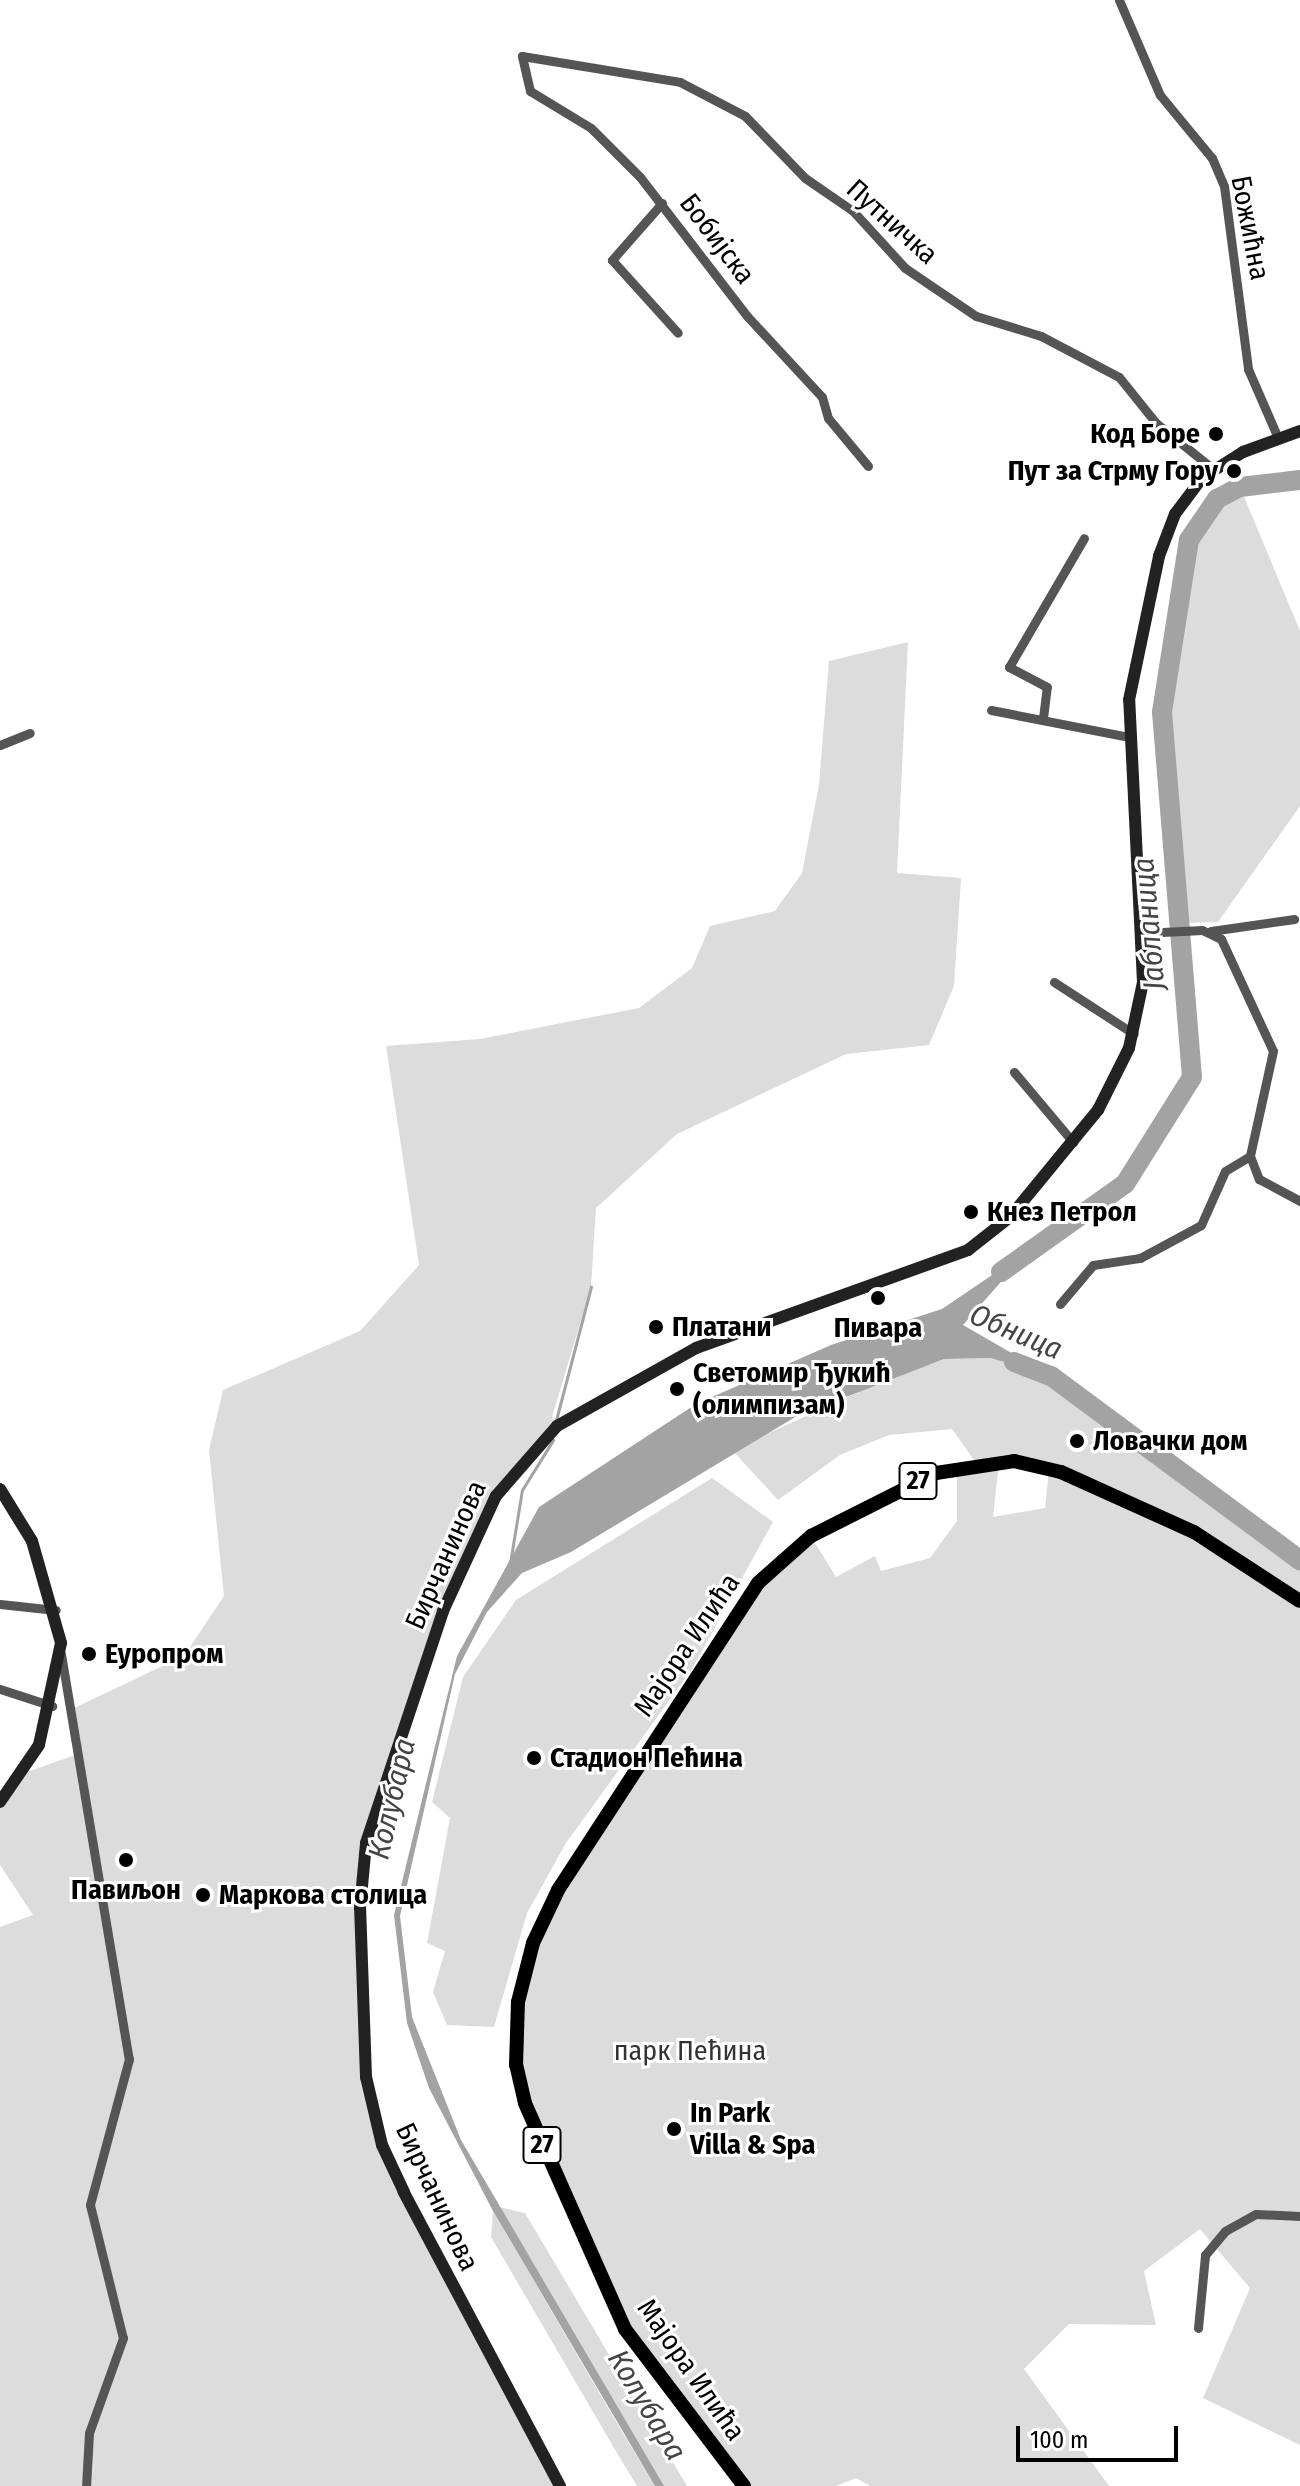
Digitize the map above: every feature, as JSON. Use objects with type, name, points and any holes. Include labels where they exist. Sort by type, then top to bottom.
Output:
[{"type":"main road","name":"Бирчанинова","points":[[560,2486],[404,2192],[382,2145],[366,2077],[360,1908],[366,1843],[443,1611],[496,1496],[557,1426],[696,1348],[968,1250],[1010,1217],[1104,1101],[1134,1034],[1143,933],[1128,737],[1130,674],[1147,597],[1175,514],[1202,478],[1213,469],[1300,431]]},
{"type":"main road","name":"Мајора Илића","points":[[744,2486],[625,2329],[525,2103],[516,2065],[518,2002],[533,1943],[558,1890],[771,1569],[837,1521],[936,1473],[1014,1461],[1061,1472],[1194,1532],[1300,1601]]},
{"type":"main road","points":[[0,1489],[26,1529],[56,1610],[61,1654],[52,1706],[32,1760],[0,1802]]},
{"type":"street","name":"Божићна","points":[[1119,0],[1160,95],[1212,158],[1224,186],[1248,369],[1278,438]]},
{"type":"street","name":"Бобијска","points":[[522,56],[530,91],[591,128],[662,203],[747,316],[822,397],[828,418],[868,466]]},
{"type":"street","name":"Путничка","points":[[522,56],[680,82],[745,116],[805,178],[853,211],[905,268],[976,316],[1041,336],[1119,377],[1156,423],[1213,469]]},
{"type":"street","points":[[662,203],[612,260],[678,333]]},
{"type":"street","points":[[1043,718],[1047,687],[1009,667],[1084,538]]},
{"type":"street","points":[[991,710],[1128,737]]},
{"type":"street","points":[[0,745],[30,733]]},
{"type":"street","points":[[1143,933],[1207,930],[1294,919]]},
{"type":"street","points":[[1207,930],[1221,939],[1273,1051],[1250,1156],[1259,1179],[1300,1201]]},
{"type":"street","points":[[1054,982],[1134,1034]]},
{"type":"street","points":[[1014,1072],[1073,1142]]},
{"type":"street","points":[[1060,1304],[1093,1265],[1140,1258],[1201,1225],[1225,1171],[1250,1156]]},
{"type":"street","points":[[0,1604],[56,1610]]},
{"type":"street","points":[[61,1654],[129,2059],[90,2205],[123,2338],[89,2433],[86,2486]]},
{"type":"street","points":[[0,1689],[52,1706]]},
{"type":"street","points":[[1198,2328],[1205,2255],[1225,2231],[1256,2214],[1300,2216]]},
{"type":"green space","points":[[1240,487],[1300,631],[1300,806],[1218,922],[1179,923],[1162,712],[1189,540],[1217,499]]},
{"type":"green space","points":[[908,642],[897,873],[961,878],[954,986],[929,1045],[846,1054],[677,1134],[596,1208],[591,1287],[552,1417],[557,1426],[523,1458],[456,1579],[362,1872],[366,2077],[382,2145],[560,2486],[0,2486],[0,1927],[33,1915],[0,1865],[0,1802],[24,1773],[81,1753],[74,1708],[184,1656],[224,1596],[209,1450],[223,1390],[360,1331],[419,1265],[386,1046],[480,1039],[639,1008],[692,968],[710,926],[775,911],[802,873],[819,785],[829,661]]},
{"type":"green space","name":"парк Пећина","points":[[990,1358],[1048,1374],[1300,1560],[1300,2445],[1203,2398],[1250,2288],[1200,2229],[1144,2271],[1156,2325],[1069,2324],[1024,2369],[1109,2486],[870,2486],[856,2478],[836,2486],[744,2486],[625,2329],[524,2103],[515,2035],[542,1921],[762,1578],[811,1536],[836,1577],[875,1556],[881,1571],[930,1558],[957,1521],[957,1466],[976,1463],[952,1429],[889,1435],[840,1455],[778,1500],[732,1450],[887,1379],[944,1359]],"holes":[[[999,1462],[1049,1469],[1045,1508],[993,1517]]]},
{"type":"green space","name":"Стадион Пећина","points":[[712,1478],[773,1522],[692,1669],[566,1843],[527,1913],[494,2027],[447,2025],[433,1992],[445,1951],[427,1943],[450,1818],[432,1802],[463,1677],[516,1600]]},
{"type":"green space","points":[[499,2207],[525,2213],[687,2486],[664,2486],[658,2479]]},
{"type":"green space","points":[[493,2211],[655,2486],[637,2486],[617,2453],[491,2237]]},
{"type":"shaded area","points":[[1029,1250],[963,1325],[1048,1374],[990,1358],[944,1359],[797,1416],[571,1552],[522,1573],[487,1612],[455,1674],[400,1916],[412,2017],[461,2140],[664,2486],[655,2486],[493,2211],[429,2088],[407,2023],[394,1915],[457,1656],[539,1507],[696,1404],[831,1345],[942,1309]]},
{"type":"waterway","name":"Јабланица","points":[[1001,1272],[1125,1184],[1192,1077],[1162,712],[1189,540],[1217,499],[1240,487],[1300,480]]},
{"type":"waterway","points":[[555,1424],[591,1287]]},
{"type":"waterway","name":"Обница","points":[[1014,1362],[1051,1376],[1300,1560]]},
{"type":"waterway","points":[[510,1563],[522,1490],[553,1440]]},
{"type":"place","name":"Код Боре","points":[[1216,434]]},
{"type":"place","name":"Пут за Стрму Гору","points":[[1234,471]]},
{"type":"place","name":"Кнез Петрол","points":[[971,1212]]},
{"type":"place","name":"Пивара","points":[[878,1298]]},
{"type":"place","name":"Платани","points":[[656,1327]]},
{"type":"place","name":"Светомир Ђукић (олимпизам)","points":[[677,1389]]},
{"type":"place","name":"Ловачки дом","points":[[1077,1441]]},
{"type":"place","name":"Еуропром","points":[[89,1654]]},
{"type":"place","name":"Стадион Пећина","points":[[534,1758]]},
{"type":"place","name":"Павиљон","points":[[126,1860]]},
{"type":"place","name":"Маркова столица","points":[[203,1895]]},
{"type":"place","name":"In Park Villa & Spa","points":[[674,2129]]},
{"type":"water label","name":"Колубара","points":[[392,1799]]},
{"type":"water label","name":"Колубара","points":[[647,2405]]}]
